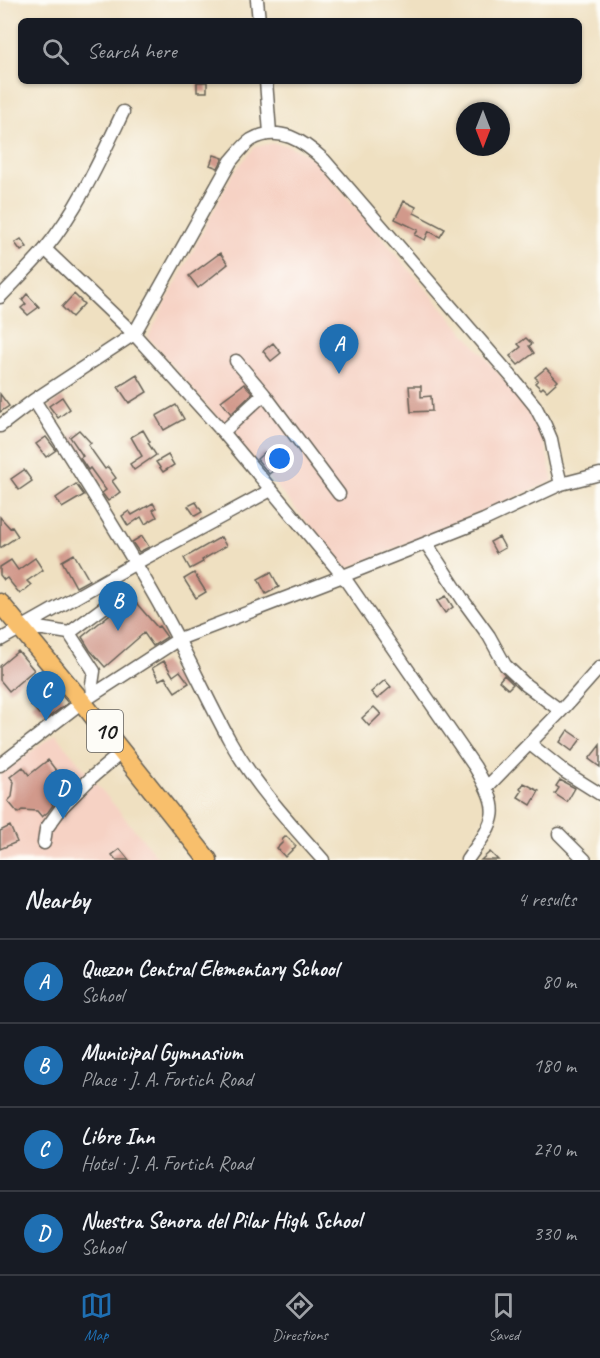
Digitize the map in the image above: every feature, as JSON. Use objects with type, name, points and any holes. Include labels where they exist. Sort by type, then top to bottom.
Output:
[{"type":"highway","name":"10","points":[[0,603],[21,629],[88,698],[122,752],[208,860]]},
{"type":"street","points":[[257,0],[259,18]]},
{"type":"street","points":[[266,84],[270,133]]},
{"type":"street","points":[[0,297],[45,249],[69,215],[94,172],[123,112]]},
{"type":"street","points":[[0,426],[34,400],[134,334],[231,161],[250,141],[270,133],[290,136],[307,145],[324,160],[510,375],[535,406],[545,425],[551,439],[561,484]]},
{"type":"street","points":[[45,249],[134,334],[223,432],[343,576],[475,767],[487,788],[493,808],[492,821],[488,831],[467,860]]},
{"type":"street","points":[[236,360],[339,494]]},
{"type":"street","points":[[223,432],[264,394]]},
{"type":"street","points":[[34,400],[136,563],[248,770],[323,860]]},
{"type":"street","points":[[0,749],[4,762],[88,698],[179,639],[501,513],[561,484],[600,474]]},
{"type":"street","points":[[0,640],[271,490]]},
{"type":"street","points":[[426,543],[489,636],[505,665],[526,686],[561,711]]},
{"type":"street","points":[[21,629],[44,629],[69,633],[107,605]]},
{"type":"street","points":[[69,633],[94,671],[88,698]]},
{"type":"street","points":[[487,788],[600,667]]},
{"type":"street","points":[[530,744],[566,772],[600,794]]},
{"type":"street","points":[[44,843],[46,829],[62,807],[122,752]]},
{"type":"street","points":[[558,834],[585,860]]},
{"type":"shaded area","points":[[273,143],[287,145],[308,155],[318,164],[531,410],[545,446],[553,481],[347,569],[148,337],[233,173],[255,147]]},
{"type":"shaded area","points":[[55,734],[160,860],[0,860],[0,774]]},
{"type":"building","points":[[197,84],[207,84],[207,92],[197,92]]},
{"type":"building","points":[[214,155],[223,158],[218,168],[210,165]]},
{"type":"building","points":[[404,201],[416,207],[414,213],[445,229],[440,237],[429,231],[425,240],[415,235],[418,230],[395,219]]},
{"type":"building","points":[[21,239],[27,247],[21,251],[15,243]]},
{"type":"building","points":[[220,253],[228,264],[198,288],[189,276]]},
{"type":"building","points":[[27,294],[39,307],[28,315],[21,308],[26,304],[22,300]]},
{"type":"building","points":[[74,294],[84,304],[72,317],[62,307]]},
{"type":"building","points":[[526,338],[532,344],[529,346],[534,353],[518,365],[510,356],[521,347],[518,344]]},
{"type":"building","points":[[273,343],[281,353],[271,361],[263,351]]},
{"type":"building","points":[[546,368],[558,381],[547,391],[535,383],[538,380],[535,377]]},
{"type":"building","points":[[137,375],[147,392],[129,403],[118,387]]},
{"type":"building","points":[[244,384],[253,393],[231,414],[221,401]]},
{"type":"building","points":[[409,386],[421,386],[421,397],[431,396],[432,411],[411,412]]},
{"type":"building","points":[[0,394],[9,406],[0,412]]},
{"type":"building","points":[[62,397],[70,409],[58,418],[49,406]]},
{"type":"building","points":[[176,405],[184,419],[164,430],[156,416]]},
{"type":"building","points":[[79,430],[91,443],[88,445],[105,469],[108,467],[116,478],[112,481],[120,492],[108,501],[102,493],[106,490],[90,468],[88,470],[80,458],[83,456],[70,437]]},
{"type":"building","points":[[143,430],[156,455],[134,470],[130,464],[142,456],[131,437]]},
{"type":"building","points":[[46,437],[56,450],[46,457],[36,444]]},
{"type":"building","points":[[265,452],[278,467],[269,474],[257,459]]},
{"type":"building","points":[[168,455],[174,465],[163,472],[156,462]]},
{"type":"building","points":[[24,470],[32,481],[19,490],[11,479]]},
{"type":"building","points":[[76,484],[84,495],[62,508],[56,498]]},
{"type":"building","points":[[196,502],[202,512],[195,516],[188,506]]},
{"type":"building","points":[[153,503],[156,508],[153,510],[157,517],[145,524],[141,517],[128,526],[122,516],[129,511],[132,515]]},
{"type":"building","points":[[0,517],[10,528],[12,527],[18,536],[0,548]]},
{"type":"building","points":[[142,536],[149,547],[139,552],[132,542]]},
{"type":"building","points":[[221,537],[226,546],[190,569],[184,558]]},
{"type":"building","points":[[499,537],[505,548],[496,553],[490,542]]},
{"type":"building","points":[[74,554],[89,580],[76,587],[62,561]]},
{"type":"building","points":[[35,558],[43,570],[27,581],[31,585],[20,594],[7,578],[4,580],[0,575],[0,567],[11,560],[18,570]]},
{"type":"building","points":[[271,572],[279,587],[266,594],[258,579]]},
{"type":"building","points":[[194,573],[206,592],[196,598],[184,579]]},
{"type":"building","points":[[446,596],[453,607],[445,613],[437,601]]},
{"type":"building","points":[[131,597],[167,637],[153,646],[144,633],[105,667],[82,637]]},
{"type":"building","points":[[18,651],[34,670],[9,691],[0,680],[0,666]]},
{"type":"building","points":[[164,661],[173,676],[180,671],[189,683],[175,692],[165,677],[159,680],[152,668]]},
{"type":"building","points":[[504,675],[513,684],[508,689],[499,681]]},
{"type":"building","points":[[385,680],[391,687],[377,699],[371,692]]},
{"type":"building","points":[[55,687],[68,703],[47,718],[42,712],[39,714],[31,705]]},
{"type":"building","points":[[374,707],[381,714],[369,726],[362,718]]},
{"type":"building","points":[[568,730],[581,739],[572,751],[560,742]]},
{"type":"building","points":[[600,745],[600,767],[589,759]]},
{"type":"building","points":[[48,760],[68,786],[50,800],[53,805],[42,817],[37,811],[22,810],[18,813],[8,801],[12,797],[14,782],[10,777],[23,767],[29,775]]},
{"type":"building","points":[[560,780],[575,788],[567,802],[555,794]]},
{"type":"building","points":[[524,783],[539,791],[531,805],[518,797]]},
{"type":"building","points":[[10,826],[17,842],[0,849],[0,831]]},
{"type":"building","points":[[286,836],[296,846],[285,857],[277,848]]},
{"type":"building","points":[[120,849],[129,860],[116,860],[112,855]]},
{"type":"building","points":[[490,852],[498,860],[481,860]]},
{"type":"place","name":"Quezon Central Elementary School","points":[[339,374]]},
{"type":"place","name":"Municipal Gymnasium","points":[[118,631]]},
{"type":"place","name":"Libre Inn","points":[[46,721]]},
{"type":"place","name":"Nuestra Senora del Pilar High School","points":[[63,819]]}]
